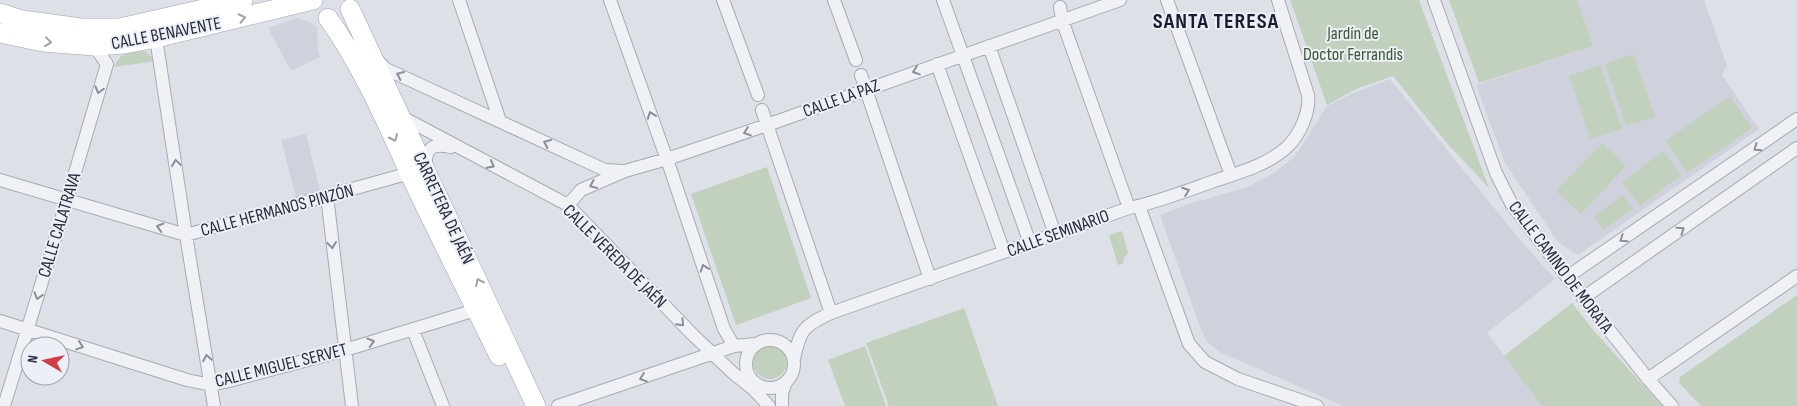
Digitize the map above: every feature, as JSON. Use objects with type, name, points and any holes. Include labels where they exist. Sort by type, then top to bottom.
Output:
[{"type":"main road","name":"CALLE BENAVENTE","points":[[0,13],[22,20],[81,28],[120,28],[243,0]]},
{"type":"main road","name":"CALLE BENAVENTE","points":[[0,33],[43,42],[94,46],[125,44],[304,1]]},
{"type":"main road","points":[[304,1],[313,12],[328,18],[342,15],[354,5]]},
{"type":"main road","name":"CARRETERA DE JAÉN","points":[[354,5],[364,59],[380,107],[417,171],[483,308],[536,406]]},
{"type":"main road","name":"CARRETERA DE JAÉN","points":[[328,18],[347,45],[364,59]]},
{"type":"main road","points":[[364,59],[368,76],[386,107],[402,117]]},
{"type":"main road","name":"CARRETERA DE JAÉN","points":[[402,117],[416,173],[437,193],[523,406]]},
{"type":"street","points":[[459,0],[500,121]]},
{"type":"street","points":[[610,0],[667,159],[724,329],[734,346]]},
{"type":"street","points":[[723,0],[758,95]]},
{"type":"street","points":[[834,0],[856,60]]},
{"type":"street","points":[[943,0],[1030,243]]},
{"type":"street","name":"CALLE LA PAZ","points":[[568,205],[581,190],[625,171],[667,159],[767,125],[1120,0]]},
{"type":"street","points":[[1167,0],[1231,175]]},
{"type":"street","name":"CALLE SEMINARIO","points":[[794,359],[802,331],[816,319],[1055,234],[1231,175],[1268,160],[1287,147],[1298,132],[1309,103],[1278,0]]},
{"type":"street","name":"CALLE CAMINO DE MORATA","points":[[1434,0],[1496,174],[1511,203],[1583,298],[1672,406]]},
{"type":"street","points":[[1060,7],[1062,20],[1189,344],[1205,362],[1238,380],[1294,402],[1317,406]]},
{"type":"street","points":[[156,38],[214,406]]},
{"type":"street","name":"CALLE CALATRAVA","points":[[4,406],[107,64],[94,46]]},
{"type":"street","points":[[990,46],[1055,234]]},
{"type":"street","points":[[364,59],[606,170],[625,171]]},
{"type":"street","points":[[937,64],[1004,252]]},
{"type":"street","points":[[861,76],[930,279]]},
{"type":"street","points":[[762,110],[831,313]]},
{"type":"street","name":"CALLE VEREDA DE JAÉN","points":[[402,117],[568,205],[712,353],[752,388],[768,406]]},
{"type":"street","points":[[1567,277],[1797,119]]},
{"type":"street","points":[[417,171],[432,147],[441,145],[460,148]]},
{"type":"street","points":[[1583,298],[1797,148]]},
{"type":"street","name":"CALLE HERMANOS PINZÓN","points":[[0,180],[186,235],[417,171]]},
{"type":"street","points":[[327,196],[352,406]]},
{"type":"street","points":[[1648,379],[1797,276]]},
{"type":"street","name":"CALLE MIGUEL SERVET","points":[[0,321],[188,380],[211,385],[345,350],[483,308]]},
{"type":"street","points":[[413,330],[443,406]]},
{"type":"street","points":[[558,406],[734,346],[756,344],[770,340],[779,341],[785,345],[791,351],[794,359],[792,372],[782,393],[782,406]]},
{"type":"street","points":[[756,344],[747,356],[745,364],[751,378],[757,384],[771,388],[786,382]]},
{"type":"street","name":"CALLE VEREDA DE JAÉN","points":[[733,373],[757,384]]},
{"type":"shaded area","points":[[1577,0],[1704,0],[1727,65],[1722,75],[1759,129],[1578,255],[1558,242],[1505,163],[1476,85],[1593,46]]},
{"type":"shaded area","points":[[297,18],[317,27],[320,57],[291,71],[268,28]]},
{"type":"shaded area","points":[[1390,79],[1515,234],[1555,279],[1487,333],[1543,406],[1343,406],[1220,352],[1207,342],[1160,215],[1189,204],[1250,186],[1277,171],[1295,156],[1327,106],[1351,94]]},
{"type":"shaded area","points":[[306,134],[320,191],[296,198],[281,140]]},
{"type":"green space","name":"Jardín de Doctor Ferrandis","points":[[1290,0],[1419,0],[1489,188],[1446,142],[1393,76],[1356,89],[1327,105]]},
{"type":"green space","points":[[1449,0],[1577,0],[1593,46],[1479,83]]},
{"type":"green space","points":[[145,51],[156,61],[114,67],[123,55]]},
{"type":"green space","points":[[1633,54],[1655,117],[1626,126],[1605,64]]},
{"type":"green space","points":[[1600,65],[1622,129],[1590,139],[1569,76]]},
{"type":"green space","points":[[1730,96],[1752,128],[1687,173],[1665,141]]},
{"type":"green space","points":[[1602,143],[1626,166],[1581,214],[1556,191]]},
{"type":"green space","points":[[1663,151],[1681,175],[1640,206],[1622,182]]},
{"type":"green space","points":[[767,167],[811,298],[736,325],[691,194]]},
{"type":"green space","points":[[1623,195],[1633,209],[1603,230],[1594,216]]},
{"type":"green space","points":[[1122,231],[1128,253],[1124,257],[1123,264],[1118,265],[1109,235]]},
{"type":"green space","points":[[1797,295],[1797,406],[1701,406],[1679,383],[1680,377]]},
{"type":"green space","points":[[1572,303],[1594,331],[1662,406],[1542,406],[1504,356]]},
{"type":"green space","points":[[964,308],[998,406],[889,406],[866,343]]},
{"type":"green space","points":[[770,345],[777,346],[782,350],[786,355],[786,369],[782,374],[777,378],[770,379],[763,378],[758,374],[754,369],[753,362],[754,355],[758,350],[763,346]]},
{"type":"green space","points":[[865,346],[886,406],[845,406],[828,360]]},
{"type":"district","name":"SANTA TERESA","points":[[1216,20]]}]
